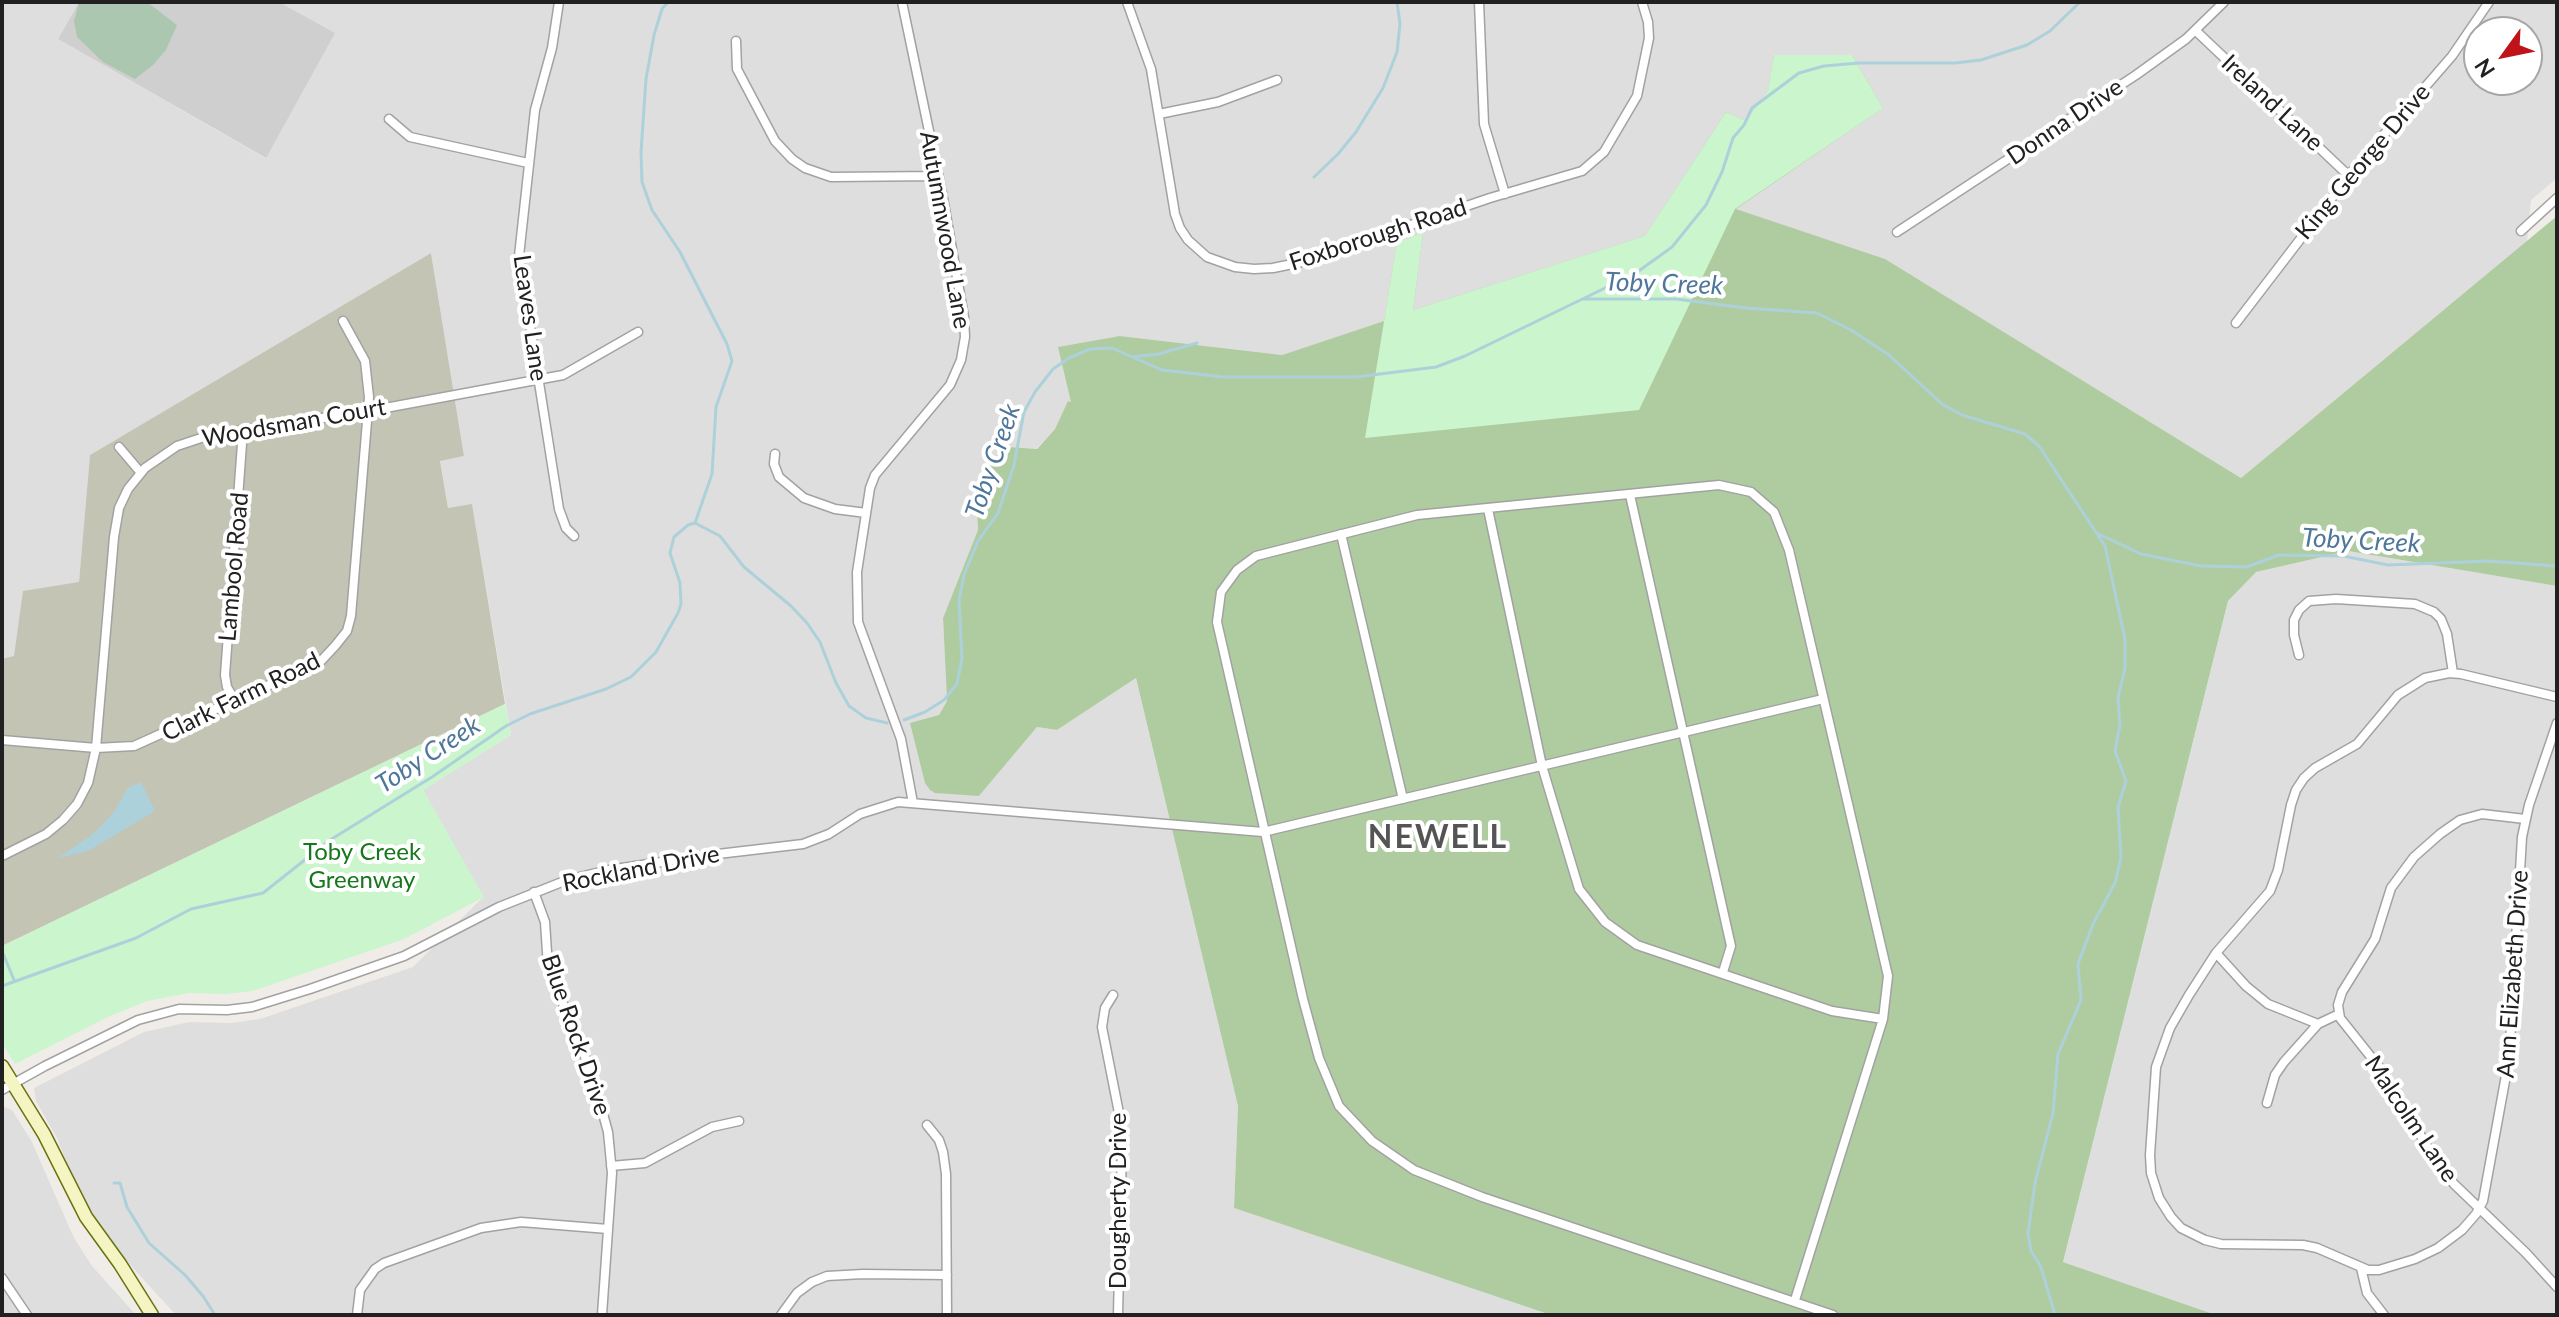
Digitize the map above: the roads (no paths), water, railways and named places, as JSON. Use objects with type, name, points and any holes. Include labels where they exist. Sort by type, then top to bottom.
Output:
[{"type":"street","name":"Leaves Lane","points":[[559,2],[552,48],[536,102],[519,256],[559,509],[566,528],[574,536]]},
{"type":"street","name":"Autumnwood Lane","points":[[902,2],[964,317],[964,346],[950,385],[875,475],[855,589],[858,622],[899,731],[913,803]]},
{"type":"street","name":"Foxborough Road","points":[[1127,2],[1151,69],[1175,214],[1180,228],[1198,251],[1216,261],[1235,267],[1273,268],[1302,262],[1505,194],[1575,174],[1594,163],[1631,107],[1642,78],[1649,38],[1642,2]]},
{"type":"street","points":[[1479,2],[1484,124],[1505,194]]},
{"type":"street","name":"Donna Drive","points":[[1897,232],[2136,75],[2196,31],[2224,2]]},
{"type":"street","name":"King George Drive","points":[[2236,323],[2349,176],[2452,56],[2489,2]]},
{"type":"street","name":"Ireland Lane","points":[[2196,31],[2349,176]]},
{"type":"street","points":[[736,41],[737,69],[775,141],[805,168],[831,177],[938,176]]},
{"type":"street","points":[[1159,114],[1218,102],[1277,80]]},
{"type":"street","points":[[389,119],[410,137],[528,163]]},
{"type":"street","points":[[2521,231],[2557,198]]},
{"type":"street","name":"Clark Farm Road","points":[[2,740],[96,748],[146,743],[320,662],[347,631],[351,616],[369,382],[365,361],[343,321]]},
{"type":"street","name":"Woodsman Court","points":[[2,856],[46,834],[63,820],[77,804],[88,783],[96,748],[119,508],[128,489],[162,455],[177,446],[210,435],[538,381],[577,370],[638,332]]},
{"type":"street","name":"Lambool Road","points":[[236,702],[227,687],[225,675],[243,430]]},
{"type":"street","points":[[119,447],[141,473]]},
{"type":"street","points":[[775,454],[774,464],[779,477],[804,498],[835,509],[866,513]]},
{"type":"street","points":[[1795,1300],[1883,1019],[1888,976],[1789,550],[1774,512],[1751,492],[1719,485],[1417,515],[1256,556],[1237,570],[1221,592],[1217,622],[1263,832],[1319,1058],[1339,1106],[1372,1141],[1414,1170],[1482,1197],[1833,1315]]},
{"type":"street","points":[[1630,495],[1731,946],[1723,972]]},
{"type":"street","points":[[1488,509],[1542,766],[1579,889],[1605,922],[1637,945],[1832,1011],[1883,1019]]},
{"type":"street","points":[[1341,534],[1403,799]]},
{"type":"street","points":[[2299,655],[2294,620],[2309,601],[2336,599],[2415,604],[2434,612],[2441,619],[2447,634],[2453,673]]},
{"type":"street","points":[[2384,1315],[2367,1293],[2361,1268],[2317,1248],[2303,1245],[2221,1244],[2181,1228],[2159,1198],[2151,1173],[2156,1067],[2170,1028],[2216,953],[2270,891],[2278,870],[2291,805],[2304,778],[2315,768],[2357,744],[2386,707],[2411,685],[2433,676],[2453,673],[2557,697]]},
{"type":"street","name":"Rockland Drive","points":[[8,1087],[138,1020],[179,1009],[252,1007],[310,989],[404,956],[465,923],[567,880],[609,870],[803,844],[829,834],[875,807],[898,802],[1263,832],[1823,699]]},
{"type":"street","name":"Ann Elizabeth Drive","points":[[2361,1268],[2379,1270],[2426,1255],[2454,1237],[2483,1201],[2509,1059],[2525,819],[2557,723]]},
{"type":"street","points":[[2267,1103],[2275,1075],[2318,1024],[2339,1014],[2340,996],[2375,939],[2391,888],[2414,857],[2460,820],[2482,814],[2525,819]]},
{"type":"street","name":"Blue Rock Drive","points":[[534,892],[545,922],[548,967],[602,1104],[608,1132],[611,1166],[602,1315]]},
{"type":"street","points":[[2216,953],[2246,986],[2268,1004],[2318,1024]]},
{"type":"street","name":"Dougherty Drive","points":[[1113,995],[1105,1008],[1102,1027],[1114,1079],[1122,1147],[1118,1315]]},
{"type":"street","name":"Malcolm Lane","points":[[2339,1014],[2401,1100],[2437,1163],[2466,1198],[2526,1253],[2557,1287]]},
{"type":"street","points":[[2,1066],[8,1087],[44,1134],[86,1217],[152,1315]]},
{"type":"street","points":[[611,1166],[645,1163],[712,1127],[739,1121]]},
{"type":"street","points":[[927,1125],[943,1152],[946,1174],[947,1315]]},
{"type":"street","points":[[357,1315],[360,1290],[375,1269],[481,1228],[521,1222],[608,1229]]},
{"type":"street","points":[[781,1315],[797,1293],[827,1276],[947,1275]]},
{"type":"street","points":[[2,1278],[27,1315]]},
{"type":"water","points":[[141,782],[155,811],[88,851],[58,858],[93,834],[114,812],[128,788]]},
{"type":"waterway","points":[[668,2],[662,9],[654,35],[646,79],[642,182],[652,210],[680,252],[727,344],[732,361],[716,407],[712,474],[695,523]]},
{"type":"waterway","points":[[1314,177],[1356,132],[1383,88],[1397,52],[1400,24],[1397,2]]},
{"type":"waterway","name":"Toby Creek","points":[[904,720],[944,700],[957,684],[962,658],[959,600],[964,575],[978,541],[998,513],[1014,465],[1024,412],[1053,369],[1069,358],[1090,349],[1112,348],[1162,370],[1224,377],[1356,377],[1436,367],[1636,273],[1672,247],[1706,205],[1722,172],[1733,138],[1752,108],[1799,73],[1824,66],[1859,63],[1981,60],[2027,45],[2050,31],[2080,2]]},
{"type":"waterway","points":[[1583,299],[1676,299],[1817,313],[1851,330],[1889,355],[1942,404],[1962,415],[2025,434],[2039,446],[2105,546],[2125,639],[2125,668],[2118,698],[2120,725],[2115,751],[2126,781],[2118,807],[2121,858],[2115,883],[2093,924],[2078,964],[2081,1000],[2058,1054],[2053,1113],[2035,1183],[2028,1233],[2031,1251],[2041,1267],[2055,1315]]},
{"type":"waterway","points":[[1132,357],[1159,354],[1197,343]]},
{"type":"waterway","name":"Toby Creek","points":[[2,986],[136,938],[191,909],[263,893],[330,840],[432,777],[506,726],[530,714],[606,689],[631,677],[656,652],[678,613],[680,583],[670,553],[674,537],[688,525],[695,523],[720,536],[744,567],[791,606],[820,642],[849,706],[866,718],[887,723]]},
{"type":"waterway","name":"Toby Creek","points":[[2099,534],[2141,554],[2201,566],[2247,567],[2279,555],[2343,556],[2388,565],[2488,561],[2557,566]]},
{"type":"waterway","points":[[2,951],[14,980]]},
{"type":"waterway","points":[[114,1183],[120,1183],[127,1207],[149,1243],[185,1275],[215,1315]]},
{"type":"district","name":"NEWELL","points":[[1438,838]]},
{"type":"park label","name":"Toby Creek Greenway","points":[[362,866]]}]
